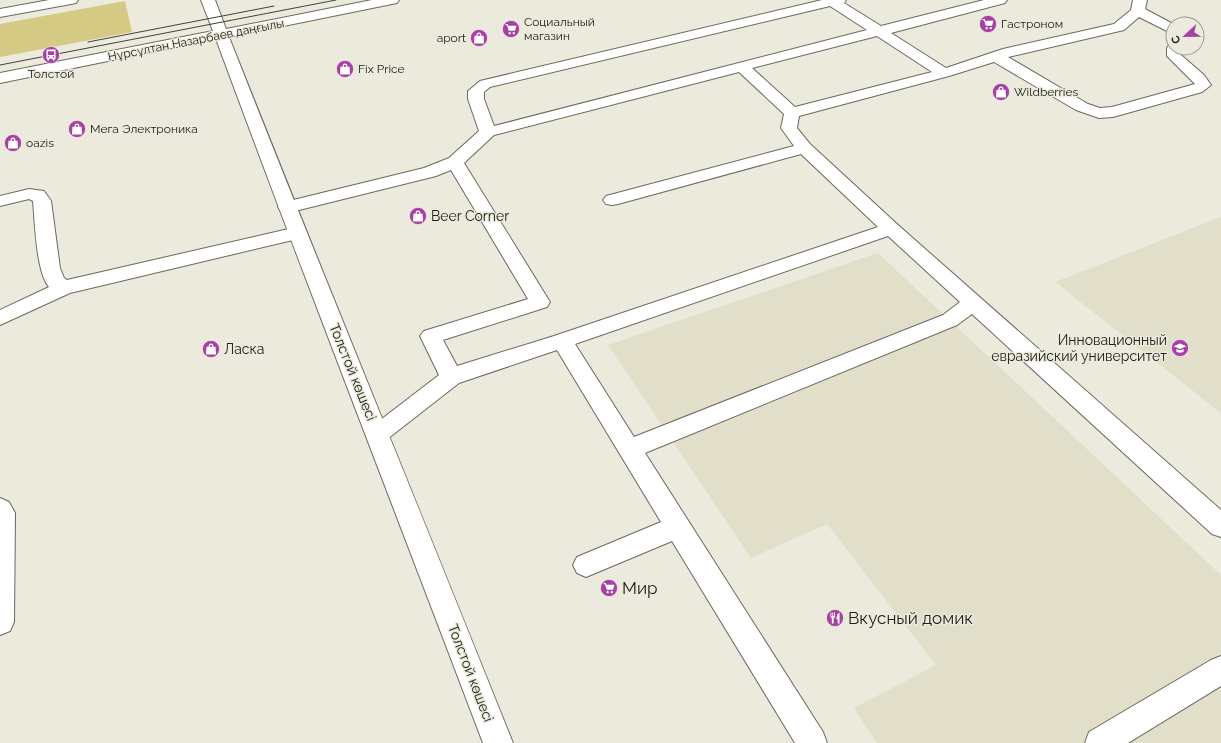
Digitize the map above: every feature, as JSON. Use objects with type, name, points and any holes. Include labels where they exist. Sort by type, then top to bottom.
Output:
[{"type":"main road","points":[[0,13],[71,0]]},
{"type":"main road","name":"Толстой көшесі","points":[[208,0],[297,233],[378,434],[498,743]]},
{"type":"main road","name":"Нұрсұлтан Назарбаев даңғылы","points":[[0,78],[392,0]]},
{"type":"main road","points":[[287,207],[430,172],[455,162],[488,132],[1000,0]]},
{"type":"main road","points":[[488,132],[476,99],[476,90],[486,84],[834,1],[944,73]]},
{"type":"main road","points":[[792,113],[944,73],[1008,52],[1119,27],[1139,6],[1165,24]]},
{"type":"main road","points":[[996,57],[1082,107],[1099,113],[1113,112],[1197,89],[1203,85],[1199,78],[1174,56]]},
{"type":"main road","points":[[742,67],[792,113]]},
{"type":"main road","points":[[792,113],[789,128],[804,148],[973,304],[1221,526]]},
{"type":"main road","points":[[612,200],[804,148]]},
{"type":"main road","points":[[451,378],[431,336],[540,302],[455,162]]},
{"type":"main road","points":[[0,201],[29,194],[38,195],[42,200],[50,268],[55,280],[64,288]]},
{"type":"main road","points":[[378,434],[451,378],[891,229]]},
{"type":"main road","points":[[0,318],[64,288],[297,233]]},
{"type":"main road","points":[[630,449],[950,320],[973,304]]},
{"type":"main road","points":[[562,341],[812,743]]},
{"type":"main road","points":[[0,509],[2,513],[0,622]]},
{"type":"main road","points":[[586,565],[678,527]]},
{"type":"main road","points":[[1100,743],[1221,670]]},
{"type":"shaded area","points":[[125,1],[132,32],[0,57],[0,24]]},
{"type":"shaded area","name":"Инновационный евразийский университет","points":[[1221,217],[1221,413],[1055,282]]},
{"type":"shaded area","points":[[878,253],[1221,575],[1221,743],[877,743],[854,708],[936,665],[827,524],[751,558],[608,345]]},
{"type":"tram line","points":[[0,65],[336,0]]},
{"type":"tram line","points":[[88,42],[274,6]]},
{"type":"place","name":"Гастроном","points":[[988,24]]},
{"type":"place","name":"Социальный магазин","points":[[511,29]]},
{"type":"place","name":"aport","points":[[479,38]]},
{"type":"place","name":"Толстой","points":[[51,55]]},
{"type":"place","name":"Fix Price","points":[[345,69]]},
{"type":"place","name":"Wildberries","points":[[1001,92]]},
{"type":"place","name":"Мега Электроника","points":[[77,129]]},
{"type":"place","name":"oazis","points":[[13,143]]},
{"type":"place","name":"Beer Corner","points":[[418,216]]},
{"type":"place","name":"Инновационный евразийский университет","points":[[1180,348]]},
{"type":"place","name":"Ласка","points":[[211,349]]},
{"type":"place","name":"Мир","points":[[609,588]]},
{"type":"place","name":"Вкусный домик","points":[[835,618]]}]
